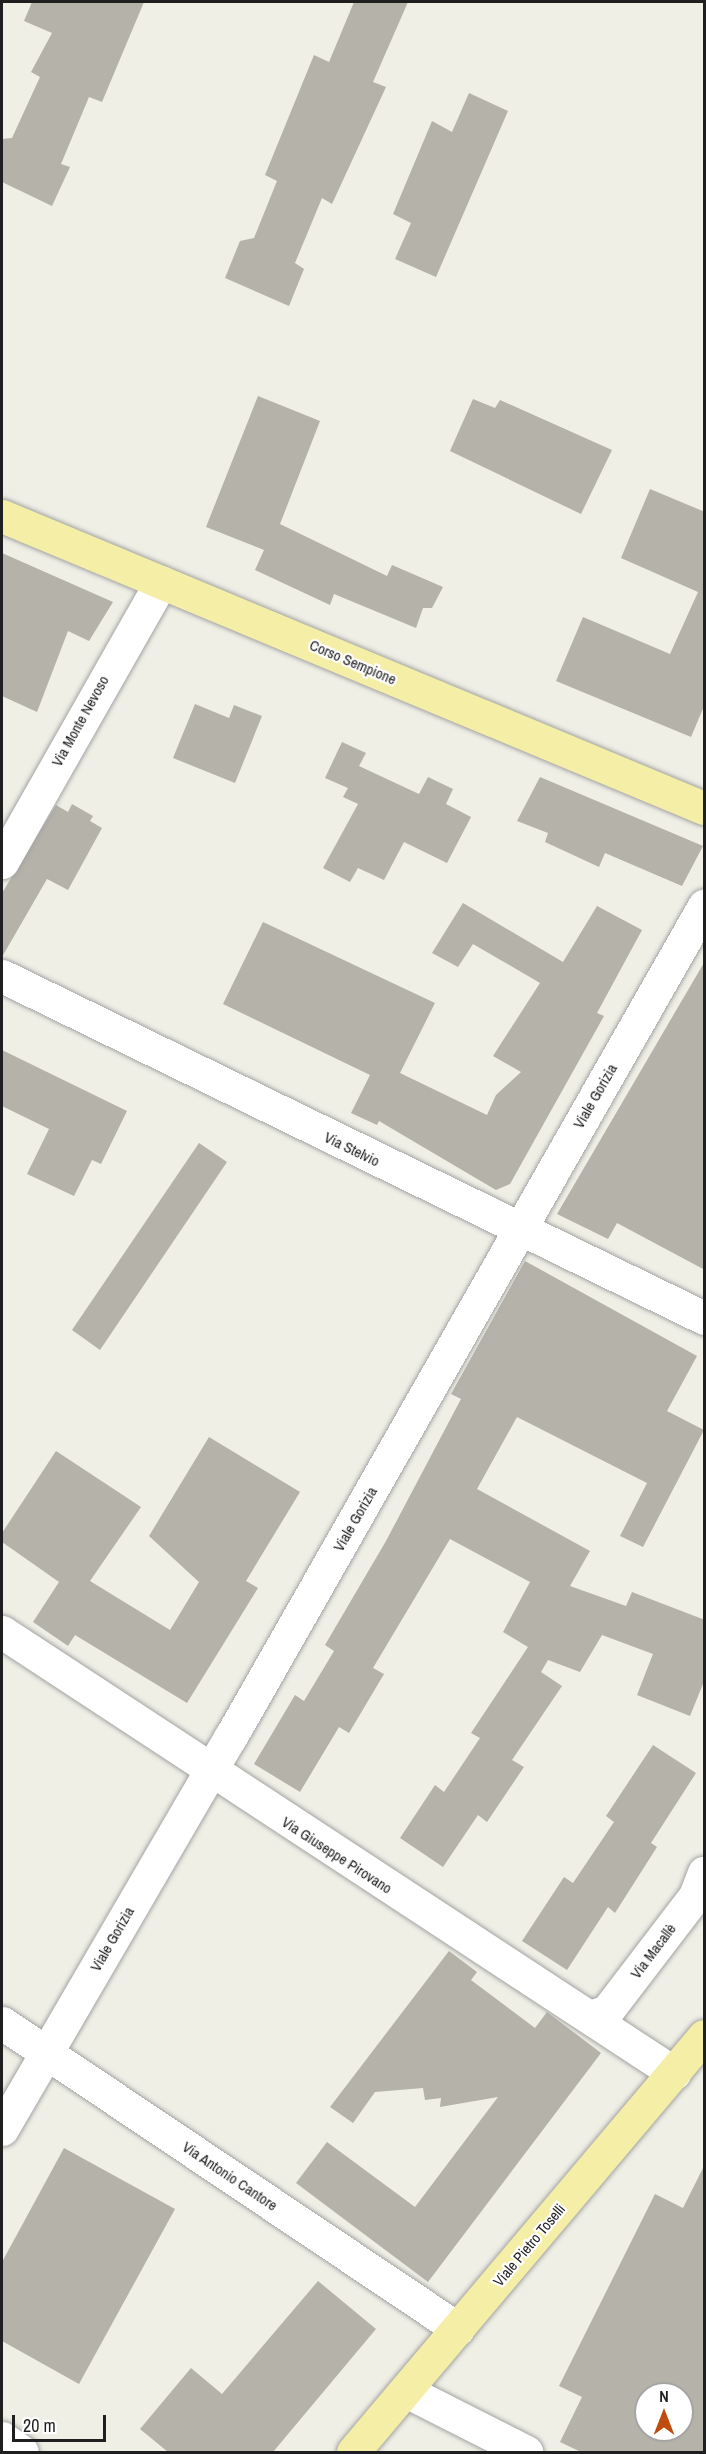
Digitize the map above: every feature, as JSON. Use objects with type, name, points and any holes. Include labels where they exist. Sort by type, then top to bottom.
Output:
[{"type":"main road","name":"Corso Sempione","points":[[2,516],[705,808]]},
{"type":"main road","name":"Viale Pietro Toselli","points":[[353,2452],[705,2037]]},
{"type":"street","name":"Via Monte Nevoso","points":[[2,862],[161,582]]},
{"type":"street","name":"Viale Gorizia","points":[[2,2129],[705,906]]},
{"type":"street","name":"Via Stelvio","points":[[2,976],[518,1231],[705,1318]]},
{"type":"street","name":"Via Giuseppe Pirovano","points":[[2,1632],[209,1772],[674,2073]]},
{"type":"street","name":"Via Macallè","points":[[590,2017],[607,2011],[701,1891]]},
{"type":"street","name":"Via Antonio Cantore","points":[[2,2023],[458,2329]]},
{"type":"street","points":[[406,2391],[526,2452]]},
{"type":"street","points":[[2,2438],[22,2452]]},
{"type":"building","points":[[32,2],[144,2],[102,102],[89,97],[61,164],[70,167],[52,206],[2,182],[2,139],[12,138],[40,77],[31,72],[52,33],[24,21]]},
{"type":"building","points":[[354,2],[408,2],[373,82],[386,87],[332,204],[322,198],[295,263],[304,269],[289,306],[225,278],[240,241],[254,238],[277,181],[265,175],[314,55],[329,62]]},
{"type":"building","points":[[469,93],[508,111],[436,277],[395,259],[411,223],[393,214],[432,121],[452,132]]},
{"type":"building","points":[[258,396],[320,421],[280,524],[387,576],[392,565],[443,587],[432,608],[423,608],[416,628],[334,594],[330,605],[255,570],[264,550],[206,527]]},
{"type":"building","points":[[473,399],[495,408],[500,400],[612,450],[581,514],[450,451]]},
{"type":"building","points":[[650,489],[705,512],[705,704],[691,737],[556,681],[583,617],[670,654],[698,592],[621,558]]},
{"type":"building","points":[[2,553],[113,602],[89,641],[68,631],[37,712],[2,696]]},
{"type":"building","points":[[195,704],[229,718],[234,705],[262,716],[235,783],[173,758]]},
{"type":"building","points":[[342,742],[366,753],[359,766],[419,794],[428,777],[453,789],[446,804],[471,817],[447,863],[404,842],[384,880],[358,868],[350,882],[323,868],[358,804],[343,797],[348,788],[325,778]]},
{"type":"building","points":[[540,777],[703,846],[682,886],[605,853],[599,867],[545,842],[548,833],[517,821]]},
{"type":"building","points":[[72,804],[93,816],[90,821],[102,828],[68,890],[47,879],[2,957],[2,893],[56,805],[68,812]]},
{"type":"building","points":[[463,903],[563,962],[597,906],[642,930],[597,1013],[604,1016],[510,1184],[496,1190],[379,1121],[377,1125],[351,1113],[370,1075],[223,1004],[263,922],[435,1003],[400,1073],[487,1115],[496,1095],[521,1072],[493,1056],[540,983],[473,944],[458,967],[432,953]]},
{"type":"building","points":[[705,961],[705,1270],[617,1223],[608,1239],[557,1214]]},
{"type":"building","points":[[2,1050],[127,1111],[101,1164],[92,1160],[74,1196],[27,1174],[49,1129],[2,1106]]},
{"type":"building","points":[[199,1143],[227,1162],[100,1350],[72,1330]]},
{"type":"building","points":[[525,1261],[697,1356],[667,1411],[704,1430],[643,1547],[620,1536],[647,1483],[517,1417],[477,1489],[590,1551],[570,1586],[626,1606],[632,1592],[705,1620],[705,1679],[690,1716],[637,1695],[653,1654],[602,1635],[580,1672],[548,1660],[541,1672],[562,1686],[512,1760],[524,1767],[487,1822],[478,1815],[443,1867],[400,1838],[435,1785],[444,1792],[480,1738],[471,1733],[528,1647],[503,1632],[530,1582],[450,1539],[373,1668],[384,1674],[349,1733],[339,1727],[300,1792],[254,1764],[295,1695],[304,1701],[334,1651],[325,1645],[386,1541],[461,1399],[451,1394]]},
{"type":"building","points":[[209,1437],[300,1492],[246,1581],[258,1588],[187,1703],[75,1635],[68,1646],[33,1622],[59,1582],[2,1542],[2,1533],[56,1451],[141,1507],[90,1581],[170,1630],[199,1582],[149,1536]]},
{"type":"building","points":[[653,1745],[696,1773],[651,1843],[657,1847],[615,1913],[608,1907],[567,1970],[522,1941],[564,1877],[573,1883],[614,1822],[606,1816]]},
{"type":"building","points":[[449,1951],[477,1972],[471,1980],[535,2028],[547,2012],[601,2053],[428,2282],[296,2183],[327,2142],[415,2207],[498,2097],[440,2107],[441,2098],[425,2100],[423,2088],[375,2092],[353,2123],[330,2107]]},
{"type":"building","points":[[64,2148],[175,2209],[79,2384],[2,2341],[2,2262]]},
{"type":"building","points":[[705,2164],[705,2452],[581,2452],[560,2442],[582,2397],[559,2386],[655,2194],[683,2208]]},
{"type":"building","points":[[318,2281],[376,2329],[273,2452],[168,2452],[140,2429],[191,2368],[222,2394]]}]
